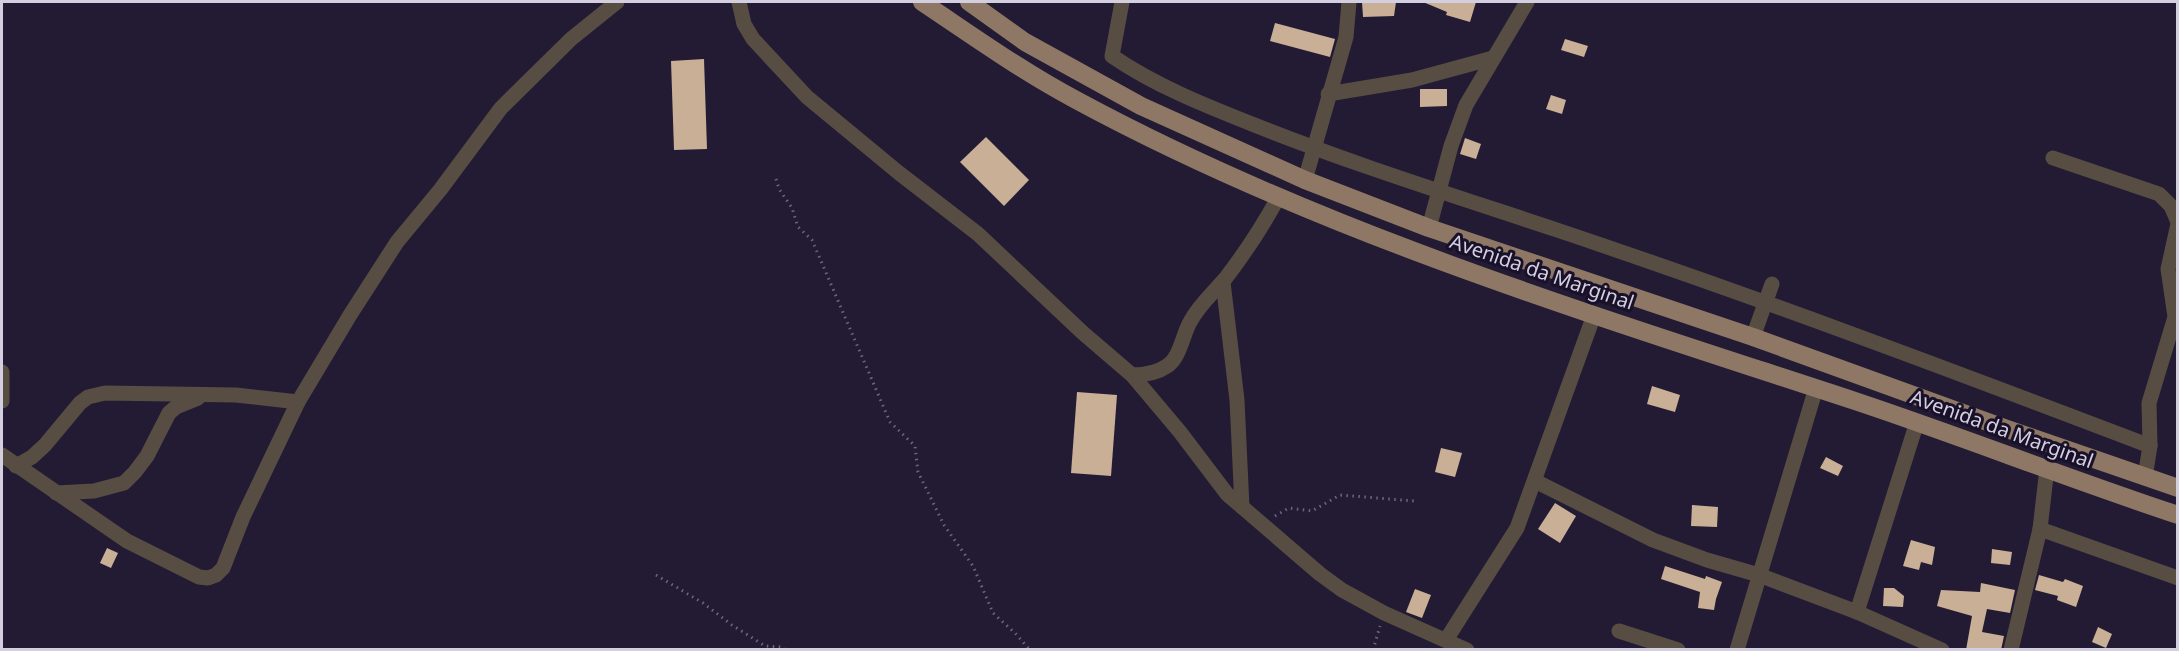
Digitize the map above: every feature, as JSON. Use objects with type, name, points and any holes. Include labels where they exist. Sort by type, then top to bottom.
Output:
[{"type":"main road","name":"Avenida da Marginal","points":[[922,2],[992,50],[1076,100],[1245,184],[1361,232],[1594,315],[1917,422],[2178,515]]},
{"type":"main road","name":"Avenida da Marginal","points":[[969,2],[1024,42],[1141,106],[1305,180],[1429,228],[1753,337],[2178,488]]},
{"type":"street","points":[[2,455],[127,541],[199,577],[208,578],[216,575],[223,568],[243,517],[298,402],[397,242],[440,190],[501,108],[571,39],[617,2]]},
{"type":"street","points":[[739,2],[744,24],[753,39],[807,97],[978,234],[1083,333],[1132,375],[1180,432],[1227,494],[1342,590],[1384,613],[1467,650]]},
{"type":"street","points":[[1122,2],[1112,56],[1130,69],[1165,87],[1312,148],[1766,302],[1889,346],[2150,446]]},
{"type":"street","points":[[1305,180],[1312,148],[1346,37],[1349,2]]},
{"type":"street","points":[[1429,228],[1451,146],[1466,105],[1527,2]]},
{"type":"street","points":[[1328,93],[1412,80],[1493,58]]},
{"type":"street","points":[[2053,158],[2159,194],[2171,206],[2178,223],[2168,269],[2175,317],[2149,403],[2150,446],[2145,477]]},
{"type":"street","points":[[1132,375],[1145,375],[1169,365],[1196,311],[1223,282],[1260,231],[1278,198]]},
{"type":"street","points":[[1223,282],[1237,400],[1242,507]]},
{"type":"street","points":[[1753,337],[1772,284]]},
{"type":"street","points":[[1446,640],[1517,528],[1594,315]]},
{"type":"street","points":[[2,372],[2,401]]},
{"type":"street","points":[[1737,650],[1816,388]]},
{"type":"street","points":[[16,466],[32,458],[80,403],[88,397],[105,393],[236,395],[298,402]]},
{"type":"street","points":[[56,493],[94,491],[124,483],[147,456],[169,413],[190,401],[207,395]]},
{"type":"street","points":[[1857,612],[1917,422]]},
{"type":"street","points":[[2012,650],[2040,529],[2047,468]]},
{"type":"street","points":[[1535,481],[1653,540],[1707,560],[1759,575],[1857,612],[1942,650]]},
{"type":"street","points":[[2040,529],[2178,578]]},
{"type":"street","points":[[1619,631],[1678,650]]},
{"type":"path","points":[[776,179],[779,189],[792,208],[798,227],[812,240],[890,422],[915,446],[918,472],[944,525],[973,566],[993,613],[1030,650]]},
{"type":"path","points":[[1254,517],[1272,517],[1289,508],[1312,511],[1340,495],[1414,501]]},
{"type":"path","points":[[656,575],[703,603],[765,646],[782,647],[786,650]]},
{"type":"path","points":[[1373,650],[1384,613]]},
{"type":"building","points":[[1362,2],[1396,2],[1394,16],[1363,17]]},
{"type":"building","points":[[1423,2],[1476,2],[1470,22],[1446,15],[1447,12]]},
{"type":"building","points":[[1275,23],[1335,39],[1330,57],[1270,41]]},
{"type":"building","points":[[1565,39],[1588,46],[1584,57],[1561,50]]},
{"type":"building","points":[[704,59],[707,149],[674,150],[671,61]]},
{"type":"building","points":[[1420,89],[1447,89],[1447,106],[1420,107]]},
{"type":"building","points":[[1551,95],[1566,100],[1562,114],[1546,109]]},
{"type":"building","points":[[986,137],[1029,180],[1004,206],[960,162]]},
{"type":"building","points":[[1465,138],[1481,144],[1476,159],[1460,154]]},
{"type":"building","points":[[1652,386],[1680,395],[1675,412],[1647,404]]},
{"type":"building","points":[[1077,392],[1117,395],[1111,476],[1071,473]]},
{"type":"building","points":[[1441,448],[1462,453],[1455,477],[1435,472]]},
{"type":"building","points":[[1826,457],[1843,466],[1838,476],[1820,468]]},
{"type":"building","points":[[1555,503],[1576,516],[1560,543],[1538,529]]},
{"type":"building","points":[[1692,505],[1718,507],[1717,527],[1691,526]]},
{"type":"building","points":[[1911,540],[1935,547],[1932,565],[1921,562],[1919,570],[1903,566]]},
{"type":"building","points":[[107,548],[118,553],[111,568],[100,563]]},
{"type":"building","points":[[1992,549],[2012,552],[2010,565],[1991,563]]},
{"type":"building","points":[[1665,566],[1722,582],[1714,610],[1698,608],[1700,592],[1661,579]]},
{"type":"building","points":[[2039,575],[2063,582],[2065,579],[2083,586],[2076,607],[2057,600],[2058,596],[2035,590]]},
{"type":"building","points":[[1981,583],[2015,590],[2010,613],[1987,609],[1982,632],[2004,636],[2001,650],[1966,650],[1972,616],[1937,606],[1941,590],[1980,592]]},
{"type":"building","points":[[1884,588],[1894,588],[1904,596],[1903,607],[1883,606]]},
{"type":"building","points":[[1415,589],[1431,595],[1422,618],[1406,612]]},
{"type":"building","points":[[2098,627],[2112,634],[2106,648],[2092,642]]}]
